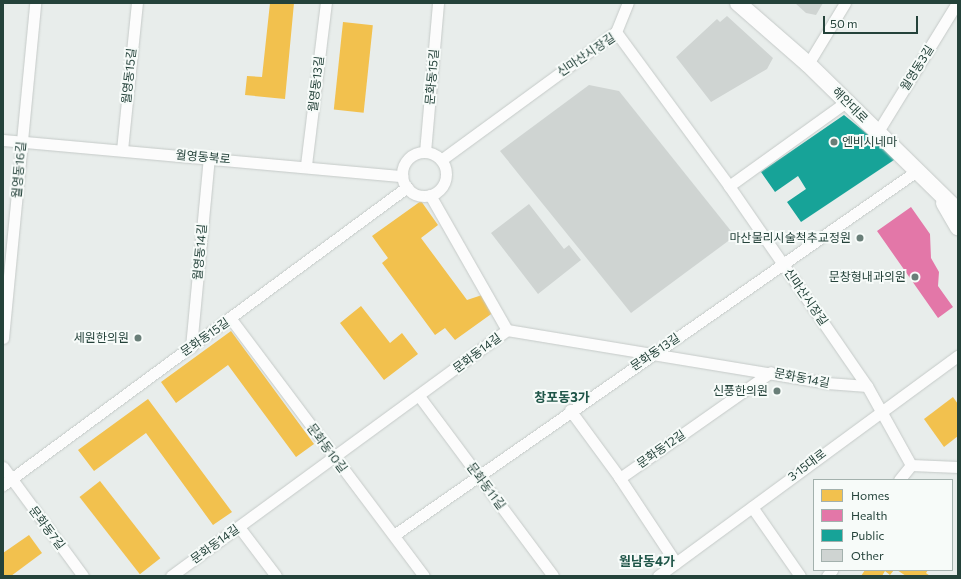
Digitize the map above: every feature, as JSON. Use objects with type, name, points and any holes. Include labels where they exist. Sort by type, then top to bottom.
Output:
[{"type":"main road","name":"해안대로","points":[[738,3],[808,64],[935,188],[956,204]]},
{"type":"main road","points":[[935,188],[958,227]]},
{"type":"street","name":"월영동16길","points":[[3,338],[35,3]]},
{"type":"street","name":"월영동15길","points":[[122,150],[137,3]]},
{"type":"street","name":"월영동13길","points":[[306,165],[326,3]]},
{"type":"street","name":"문화동15길","points":[[425,152],[438,3]]},
{"type":"street","points":[[616,32],[628,3]]},
{"type":"street","points":[[808,64],[846,3]]},
{"type":"street","name":"월영동3길","points":[[877,133],[957,3]]},
{"type":"street","name":"신마산시장길","points":[[441,160],[616,32],[729,186],[867,386],[879,411],[911,464]]},
{"type":"street","points":[[729,186],[846,102]]},
{"type":"street","name":"월영동북로","points":[[3,140],[306,165],[402,176]]},
{"type":"street","points":[[425,152],[441,160],[446,171],[444,183],[430,195],[417,194],[407,187],[402,176],[408,159],[425,152]]},
{"type":"street","name":"월영동14길","points":[[191,347],[209,157]]},
{"type":"street","name":"문화동13길","points":[[394,534],[570,410],[918,170]]},
{"type":"street","name":"문화동15길","points":[[7,482],[231,319],[407,187]]},
{"type":"street","points":[[430,195],[507,330]]},
{"type":"street","name":"문화동10길","points":[[231,319],[334,457],[394,534],[424,576]]},
{"type":"street","name":"문화동14길","points":[[171,576],[420,396],[507,330],[771,372],[828,384],[867,386]]},
{"type":"street","name":"3·15대로","points":[[658,576],[879,411],[958,356]]},
{"type":"street","name":"문화동12길","points":[[619,477],[771,372]]},
{"type":"street","name":"문화동11길","points":[[420,396],[553,576]]},
{"type":"street","points":[[570,410],[619,477],[676,563]]},
{"type":"street","points":[[900,479],[911,464],[958,467]]},
{"type":"street","points":[[3,467],[7,482]]},
{"type":"street","name":"문화동7길","points":[[7,482],[83,576]]},
{"type":"street","points":[[752,507],[800,576]]},
{"type":"street","points":[[239,527],[276,576]]},
{"type":"building: Homes","points":[[270,3],[294,3],[285,99],[245,95],[247,76],[262,77]]},
{"type":"building: Homes","points":[[343,22],[373,25],[364,113],[334,110]]},
{"type":"building: Homes","points":[[421,201],[438,225],[421,238],[467,300],[482,295],[494,312],[455,340],[445,328],[435,335],[382,263],[388,258],[372,236]]},
{"type":"building: Homes","points":[[361,306],[390,343],[402,333],[418,354],[384,380],[340,323]]},
{"type":"building: Homes","points":[[231,331],[314,444],[296,457],[228,365],[176,403],[161,382]]},
{"type":"building: Homes","points":[[953,397],[958,404],[958,436],[944,447],[924,419]]},
{"type":"building: Homes","points":[[148,399],[232,512],[213,525],[146,433],[94,471],[78,450]]},
{"type":"building: Homes","points":[[100,481],[160,558],[140,574],[80,497]]},
{"type":"building: Homes","points":[[29,535],[42,553],[11,576],[3,576],[3,553]]},
{"type":"building: Homes","points":[[864,571],[885,571],[882,576],[861,576]]},
{"type":"building: Homes","points":[[885,571],[893,571],[890,575]]},
{"type":"building: Homes","points":[[898,571],[927,571],[926,573],[930,576],[906,576]]},
{"type":"building: Health","points":[[911,207],[930,234],[931,258],[939,272],[938,286],[953,307],[938,318],[877,231]]},
{"type":"building: Public","points":[[844,115],[897,158],[801,222],[787,202],[806,189],[798,176],[775,192],[761,172]]},
{"type":"building: Other","points":[[795,3],[823,3],[816,15],[806,13]]},
{"type":"building: Other","points":[[727,16],[773,58],[767,69],[711,102],[676,57],[717,19],[720,22]]},
{"type":"building: Other","points":[[589,85],[619,91],[735,236],[631,313],[500,151]]},
{"type":"building: Other","points":[[529,204],[564,249],[569,245],[581,260],[538,294],[491,233]]},
{"type":"place","name":"엔비시네마","points":[[834,142]]},
{"type":"place","name":"마산물리시술척추교정원","points":[[860,238]]},
{"type":"place","name":"문창형내과의원","points":[[915,277]]},
{"type":"place","name":"세원한의원","points":[[138,338]]},
{"type":"place","name":"신풍한의원","points":[[777,391]]},
{"type":"district","name":"창포동3가","points":[[562,397]]},
{"type":"district","name":"월남동4가","points":[[647,561]]}]
